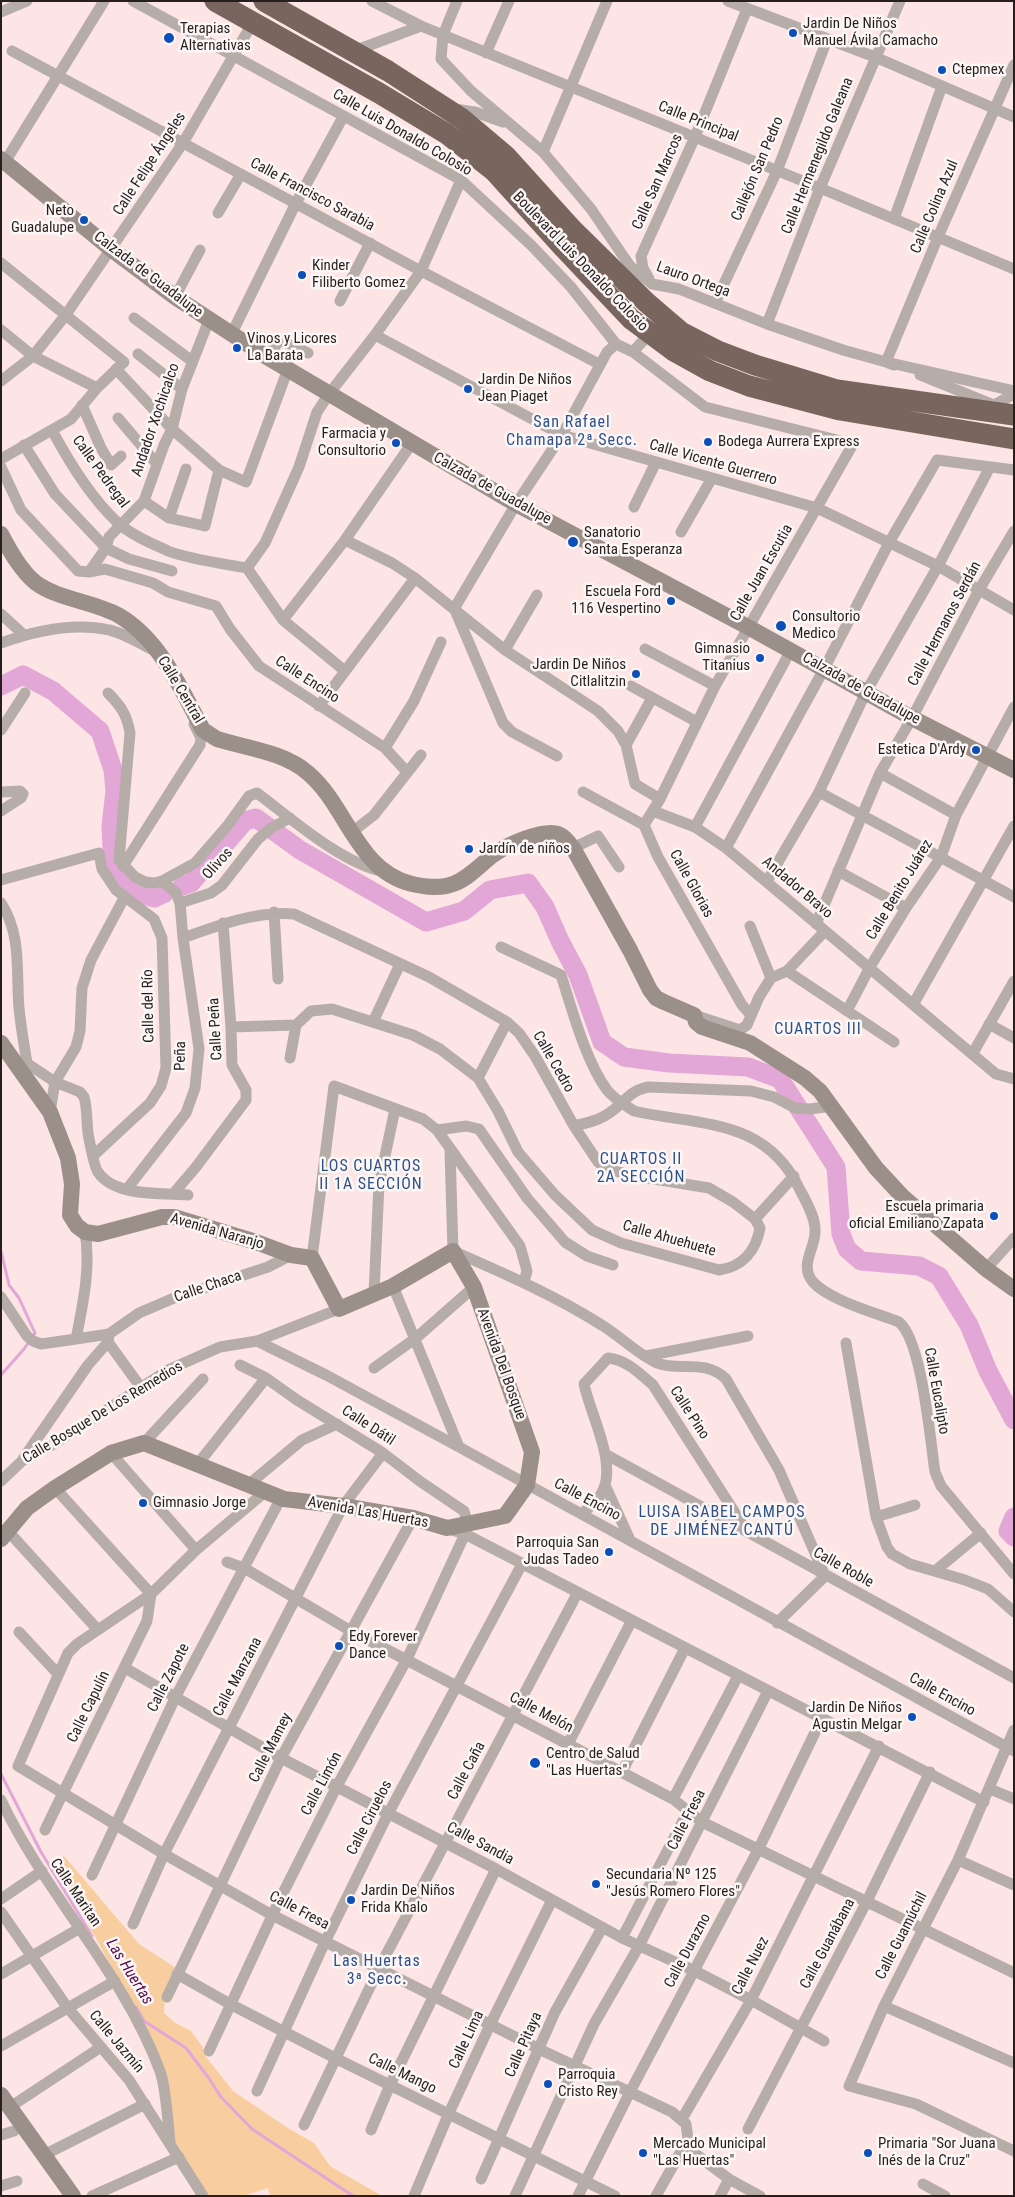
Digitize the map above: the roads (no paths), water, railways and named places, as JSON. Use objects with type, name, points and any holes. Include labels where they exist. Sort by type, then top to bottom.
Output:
[{"type":"highway","name":"Boulevard Luis Donaldo Colosio","points":[[215,1],[447,134],[494,172],[632,319],[674,352],[710,371],[749,386],[840,410],[1014,439]]},
{"type":"highway","name":"Boulevard Luis Donaldo Colosio","points":[[264,1],[388,70],[461,118],[506,156],[590,247],[646,302],[681,332],[718,351],[754,366],[837,390],[1014,415]]},
{"type":"street","points":[[1,12],[27,1]]},
{"type":"street","points":[[3,160],[104,1]]},
{"type":"street","name":"Calle Luis Donaldo Colosio","points":[[133,1],[461,180],[531,245],[571,287],[616,344]]},
{"type":"street","name":"Calle Principal","points":[[372,1],[421,26],[820,188],[1014,270]]},
{"type":"street","points":[[443,35],[457,1]]},
{"type":"street","points":[[486,53],[509,1]]},
{"type":"street","points":[[543,152],[607,1]]},
{"type":"street","points":[[728,1],[875,56],[1014,117]]},
{"type":"street","name":"Calle Hermenegildo Galeana","points":[[767,324],[820,188],[900,1]]},
{"type":"street","name":"Calle San Marcos","points":[[652,284],[643,268],[641,256],[695,137],[747,9]]},
{"type":"street","name":"Calle Felipe Ángeles","points":[[1,381],[33,356],[65,316],[183,143],[253,22]]},
{"type":"street","points":[[354,51],[421,26]]},
{"type":"street","name":"Lauro Ortega","points":[[443,35],[441,59],[471,91],[543,152],[591,210],[630,266],[652,284],[679,289],[767,324],[886,362],[1014,393]]},
{"type":"street","name":"Callejón San Pedro","points":[[715,303],[777,171],[825,45]]},
{"type":"street","name":"Calle Francisco Sarabia","points":[[12,51],[421,271],[599,364]]},
{"type":"street","name":"Calle Colina Azul","points":[[886,362],[938,237],[1014,65]]},
{"type":"street","points":[[894,219],[942,86]]},
{"type":"street","points":[[446,108],[476,112],[512,125]]},
{"type":"street","points":[[231,335],[296,203],[343,117]]},
{"type":"street","name":"Calzada de Guadalupe","points":[[3,160],[111,249],[175,297],[267,357],[516,504],[791,650],[912,718],[1014,770]]},
{"type":"street","points":[[218,213],[241,174]]},
{"type":"street","points":[[345,670],[284,620],[246,568],[265,543],[299,467],[317,412],[421,271],[461,180]]},
{"type":"street","points":[[340,301],[370,243]]},
{"type":"street","points":[[590,247],[630,266]]},
{"type":"street","points":[[175,297],[200,250]]},
{"type":"street","points":[[1,263],[65,316],[120,366],[172,429],[219,470],[246,482],[288,369]]},
{"type":"street","points":[[134,318],[192,361]]},
{"type":"street","name":"Andador Xochicalco","points":[[89,572],[106,548],[109,537],[144,501],[172,429],[182,389],[192,361],[209,320]]},
{"type":"street","points":[[1,330],[33,356],[97,388]]},
{"type":"street","points":[[454,609],[516,504],[562,435],[599,364],[616,344],[633,352],[649,334]]},
{"type":"street","name":"Calle Vicente Guerrero","points":[[375,335],[562,435],[817,508],[938,566],[1014,610]]},
{"type":"street","points":[[267,357],[280,340],[308,353]]},
{"type":"street","name":"Calle Juan Escutia","points":[[633,352],[705,407],[853,444],[715,686],[660,799],[644,825]]},
{"type":"street","points":[[138,354],[182,389]]},
{"type":"street","points":[[886,362],[994,405],[1014,393]]},
{"type":"street","points":[[1,459],[71,419],[97,388],[120,366]]},
{"type":"street","name":"Calle Pedregal","points":[[82,405],[101,448],[111,465],[121,456]]},
{"type":"street","points":[[118,418],[157,464]]},
{"type":"street","name":"Calle Pedregal","points":[[52,430],[62,449],[100,502],[121,525],[170,551],[246,568]]},
{"type":"street","points":[[284,620],[345,540],[412,443]]},
{"type":"street","points":[[24,445],[56,494],[106,548],[129,559],[172,571]]},
{"type":"street","points":[[726,848],[824,669],[890,542],[937,460],[1014,470]]},
{"type":"street","points":[[634,507],[656,462]]},
{"type":"street","points":[[767,881],[819,792],[866,692],[938,566],[990,466]]},
{"type":"street","points":[[1,467],[21,510],[78,571],[89,572]]},
{"type":"street","points":[[169,518],[186,469]]},
{"type":"street","name":"Calle Pedregal","points":[[144,501],[169,518],[205,526],[219,470]]},
{"type":"street","points":[[681,532],[712,478]]},
{"type":"street","name":"Calle Hermanos Serdán","points":[[820,927],[838,871],[880,773],[912,718],[979,590],[1014,531]]},
{"type":"street","points":[[1,534],[16,560],[37,584],[118,615],[133,626],[160,653]]},
{"type":"street","points":[[345,540],[392,563],[415,578],[505,650],[598,711],[618,731],[626,745],[635,784],[660,799]]},
{"type":"street","name":"Calle Encino","points":[[89,572],[106,569],[153,583],[168,592],[216,606],[230,629],[260,666],[385,748],[407,772]]},
{"type":"street","points":[[319,706],[415,578]]},
{"type":"street","points":[[505,650],[536,595]]},
{"type":"street","points":[[454,609],[503,723],[512,732],[557,756]]},
{"type":"street","points":[[1,614],[24,635]]},
{"type":"street","name":"Calle Central","points":[[1,643],[24,635],[64,627],[110,630],[160,653],[203,730],[212,737],[281,758],[302,768],[316,780],[351,833]]},
{"type":"street","points":[[385,748],[414,701],[441,642]]},
{"type":"street","points":[[645,649],[715,686]]},
{"type":"street","points":[[695,827],[791,650]]},
{"type":"street","points":[[631,686],[697,722]]},
{"type":"street","points":[[1,730],[25,693]]},
{"type":"street","points":[[108,693],[121,705],[127,716],[130,733],[119,860],[135,877],[145,882],[154,883],[162,881],[195,863],[228,825],[249,796],[258,793],[290,818],[348,858],[371,869],[386,872],[411,884],[442,888],[463,880],[500,850],[543,834],[552,833],[560,835],[573,848],[656,998],[694,1015],[740,1030],[747,1025],[750,1015],[771,978],[787,971],[820,927]]},
{"type":"street","points":[[626,745],[652,698]]},
{"type":"street","points":[[123,866],[201,743],[189,713],[190,706]]},
{"type":"street","name":"Calle Benito Juárez","points":[[846,1011],[906,908],[941,857],[956,815],[1014,707]]},
{"type":"street","points":[[386,872],[362,848],[351,833],[374,815],[421,755]]},
{"type":"street","points":[[880,773],[956,815]]},
{"type":"street","points":[[1,792],[20,791],[23,794],[21,798],[1,811]]},
{"type":"street","points":[[584,792],[644,825]]},
{"type":"street","points":[[819,792],[1014,897]]},
{"type":"street","name":"Andador Bravo","points":[[653,811],[695,827],[726,848],[914,1003],[996,1074],[1014,1080]]},
{"type":"street","name":"Olivos","points":[[180,903],[211,893],[222,885],[258,839],[271,828],[290,818]]},
{"type":"street","name":"Calle Glorias","points":[[644,825],[658,857],[742,1005],[750,1015]]},
{"type":"street","points":[[914,1003],[1014,826]]},
{"type":"street","points":[[573,848],[598,836],[619,866]]},
{"type":"street","name":"Calle del Río","points":[[1,880],[99,853],[102,869],[116,890],[124,898],[154,919],[162,938],[166,1068],[161,1086],[150,1103],[94,1154]]},
{"type":"street","points":[[838,871],[906,908]]},
{"type":"street","points":[[162,881],[176,893],[180,903]]},
{"type":"street","points":[[50,1112],[54,1082],[76,1047],[80,1031],[82,988],[91,960],[124,898]]},
{"type":"street","points":[[1,903],[12,924],[17,950],[19,1008],[31,1086]]},
{"type":"street","name":"Peña","points":[[127,1189],[186,1113],[195,1088],[199,1049],[183,938],[180,903]]},
{"type":"street","points":[[274,912],[278,978]]},
{"type":"street","name":"Calle Cedro","points":[[183,938],[223,923],[274,912],[294,914],[429,977],[507,1022],[519,1033],[535,1056],[574,1126],[598,1162],[608,1169],[630,1175],[709,1188],[733,1202],[755,1219]]},
{"type":"street","name":"Calle Peña","points":[[173,1194],[246,1100],[246,1090],[232,1065],[223,923]]},
{"type":"street","points":[[750,926],[771,978]]},
{"type":"street","points":[[500,948],[561,975],[588,1054],[607,1090],[622,1103]]},
{"type":"street","points":[[373,1022],[400,964]]},
{"type":"street","points":[[787,971],[894,1042]]},
{"type":"street","points":[[973,1053],[1014,981]]},
{"type":"street","name":"Calle Ahuehuete","points":[[296,1025],[310,1011],[332,1009],[422,1039],[440,1049],[478,1078],[498,1111],[518,1152],[555,1195],[592,1230],[621,1243],[720,1270],[733,1268],[744,1259],[758,1240],[760,1228],[755,1219]]},
{"type":"street","points":[[694,1015],[696,1022],[702,1027],[750,1043],[805,1078],[820,1091],[876,1168],[902,1196],[986,1270],[1014,1289]]},
{"type":"street","points":[[478,1078],[507,1022]]},
{"type":"street","points":[[989,1024],[1014,1038]]},
{"type":"street","points":[[231,1027],[296,1025],[290,1058]]},
{"type":"street","points":[[1,1043],[50,1112],[68,1158],[72,1184],[70,1215],[77,1226],[85,1232],[88,1254],[86,1285],[76,1339]]},
{"type":"street","points":[[28,1064],[54,1082],[80,1092],[84,1097],[89,1139],[94,1154],[96,1170],[102,1177],[142,1194],[188,1196]]},
{"type":"street","points":[[339,1309],[312,1258],[334,1086],[423,1119],[437,1130],[520,1246],[527,1271],[524,1282]]},
{"type":"street","points":[[574,1126],[601,1118],[636,1090],[648,1087],[751,1092],[774,1097],[795,1108],[810,1109],[832,1106]]},
{"type":"street","name":"Calle Eucalipto","points":[[622,1103],[634,1111],[725,1127],[768,1146],[784,1161],[794,1176],[816,1229],[807,1259],[807,1272],[820,1289],[899,1322],[906,1328],[919,1371],[935,1472],[941,1486],[1014,1574]]},
{"type":"street","points":[[374,1293],[379,1184],[395,1109]]},
{"type":"street","points":[[437,1130],[466,1126],[479,1129],[527,1198],[566,1242],[587,1256],[614,1265]]},
{"type":"street","name":"Avenida Del Bosque","points":[[447,1528],[467,1529],[505,1516],[527,1485],[532,1452],[474,1287],[453,1251],[450,1150]]},
{"type":"street","points":[[755,1219],[794,1176]]},
{"type":"street","name":"Avenida Naranjo","points":[[85,1232],[98,1234],[162,1217],[174,1217],[256,1242],[291,1255]]},
{"type":"street","points":[[986,1270],[1014,1238]]},
{"type":"street","points":[[453,1251],[524,1282],[600,1324],[658,1364],[702,1367],[720,1373],[726,1379],[779,1470],[825,1576],[777,1623]]},
{"type":"street","name":"Calle Bosque De Los Remedios","points":[[1,1481],[22,1461],[52,1445],[142,1389],[168,1370],[220,1347],[257,1341],[339,1309],[393,1286],[453,1251]]},
{"type":"street","points":[[291,1255],[312,1258]]},
{"type":"street","name":"Calle Chaca","points":[[108,1338],[139,1313],[174,1298],[268,1267],[291,1255]]},
{"type":"street","points":[[393,1286],[460,1447]]},
{"type":"street","points":[[374,1368],[416,1338],[474,1287]]},
{"type":"street","points":[[1,1297],[30,1339],[41,1344],[76,1339],[108,1338]]},
{"type":"street","points":[[646,1356],[748,1336]]},
{"type":"street","points":[[108,1338],[142,1389]]},
{"type":"street","points":[[22,1461],[108,1338]]},
{"type":"street","name":"Calle Encino","points":[[257,1341],[326,1375],[460,1447],[777,1623],[1010,1749]]},
{"type":"street","points":[[846,1343],[876,1517],[887,1547],[899,1559],[988,1589],[1014,1612]]},
{"type":"street","name":"Calle Pino","points":[[606,1455],[588,1403],[584,1384],[608,1358],[632,1367],[653,1385],[748,1532]]},
{"type":"street","name":"Calle Dátil","points":[[240,1365],[266,1378],[297,1400],[383,1453],[464,1511],[467,1529]]},
{"type":"street","points":[[98,1630],[4,1535],[28,1508],[55,1488],[111,1453],[144,1444],[203,1378]]},
{"type":"street","points":[[197,1465],[266,1378]]},
{"type":"street","points":[[248,1485],[302,1440],[337,1424]]},
{"type":"street","name":"Avenida Las Huertas","points":[[144,1444],[282,1498],[413,1518],[447,1528]]},
{"type":"street","points":[[111,1453],[196,1550]]},
{"type":"street","name":"Calle Manzana","points":[[133,1924],[164,1854],[344,1506],[383,1453]]},
{"type":"street","points":[[582,1514],[601,1494],[605,1485],[606,1455]]},
{"type":"street","name":"Calle Roble","points":[[606,1455],[1014,1678]]},
{"type":"street","points":[[605,1485],[630,1540]]},
{"type":"street","points":[[55,1488],[151,1594]]},
{"type":"street","points":[[19,1632],[57,1673],[68,1653],[77,1644],[151,1594],[196,1550],[265,1492]]},
{"type":"street","name":"Calle Zapote","points":[[92,1875],[176,1696],[282,1498]]},
{"type":"street","points":[[876,1517],[916,1505]]},
{"type":"street","name":"Calle Mamey","points":[[167,1997],[219,1885],[282,1758],[413,1518]]},
{"type":"street","points":[[467,1529],[522,1564],[738,1676],[930,1772],[984,1802]]},
{"type":"street","name":"Calle Limón","points":[[209,2050],[272,1915],[337,1786],[407,1659],[467,1529]]},
{"type":"street","points":[[935,1571],[981,1533]]},
{"type":"street","name":"Calle Melón","points":[[227,1562],[244,1568],[351,1631],[673,1799],[702,1822],[1014,1973]]},
{"type":"street","name":"Calle Ciruelos","points":[[257,2091],[325,1942],[388,1814],[522,1564]]},
{"type":"street","name":"Calle Caña","points":[[304,2125],[379,1968],[578,1592]]},
{"type":"street","name":"Calle Capulín","points":[[45,1830],[148,1621],[151,1594]]},
{"type":"street","points":[[568,1744],[632,1620]]},
{"type":"street","points":[[622,1772],[685,1648]]},
{"type":"street","name":"Calle Sandia","points":[[125,1668],[282,1758],[388,1814],[446,1842],[602,1928],[752,2000],[824,2041]]},
{"type":"street","name":"Calle Fresa","points":[[57,1673],[18,1766],[164,1854],[272,1915],[575,2067],[672,2112],[682,2119]]},
{"type":"street","points":[[673,1799],[738,1676]]},
{"type":"street","name":"Calle Fresa","points":[[515,2196],[594,2024],[685,1857],[768,1691]]},
{"type":"street","name":"Calle Durazno","points":[[578,2196],[630,2092],[759,1848],[822,1718]]},
{"type":"street","name":"Calle Guamúchil","points":[[1014,1730],[1010,1749],[958,1860],[884,2006],[850,2086],[916,2104],[1014,2151]]},
{"type":"street","name":"Calle Nuez","points":[[682,2119],[752,2000],[879,1746]]},
{"type":"street","name":"Calle Guanábana","points":[[748,2129],[866,1903],[930,1772]]},
{"type":"street","points":[[990,1789],[1014,1799]]},
{"type":"street","name":"Calle Maritan","points":[[1,1800],[11,1821],[42,1871],[115,1981],[136,2017],[161,2073],[170,2143]]},
{"type":"street","points":[[622,1938],[688,1811]]},
{"type":"street","points":[[1,1828],[11,1821]]},
{"type":"street","points":[[668,1849],[685,1857]]},
{"type":"street","points":[[958,1860],[1014,1885]]},
{"type":"street","points":[[371,2130],[390,2085],[496,1869]]},
{"type":"street","points":[[1,1899],[42,1871]]},
{"type":"street","name":"Calle Lima","points":[[414,2196],[449,2113],[490,2025],[552,1900]]},
{"type":"street","name":"Calle Jazmín","points":[[1,1912],[66,2007],[129,2080],[203,2196]]},
{"type":"street","points":[[1,1974],[80,1928]]},
{"type":"street","name":"Calle Pitaya","points":[[481,2179],[500,2140],[555,2012],[602,1928]]},
{"type":"street","name":"Calle Mango","points":[[177,1974],[230,2004],[337,2059],[500,2140],[586,2180],[615,2196]]},
{"type":"street","points":[[1,2046],[66,2007],[115,1981]]},
{"type":"street","points":[[884,2006],[1014,2063]]},
{"type":"street","points":[[73,2196],[6,2101],[101,2048]]},
{"type":"street","points":[[44,2154],[146,2104]]},
{"type":"street","points":[[656,2196],[685,2146],[688,2131],[682,2119]]},
{"type":"street","points":[[1,2134],[14,2131]]},
{"type":"street","points":[[685,2146],[729,2179],[760,2196]]},
{"type":"street","points":[[92,2196],[179,2158]]},
{"type":"street","points":[[720,2196],[729,2179]]},
{"type":"street","points":[[1,2186],[16,2181]]},
{"type":"street","points":[[923,2184],[945,2196]]},
{"type":"waterway","points":[[1,686],[23,675],[53,691],[100,731],[113,770],[115,791],[111,826],[113,870],[131,891],[154,898],[165,893]]},
{"type":"waterway","points":[[182,886],[191,883],[245,821],[256,818],[300,850],[426,922],[464,911],[490,890],[528,883],[545,907],[578,975],[602,1042],[624,1057],[669,1063],[748,1067],[780,1079],[836,1167],[841,1234],[847,1249],[861,1261],[919,1266],[939,1276],[969,1325],[988,1371],[1014,1420]]},
{"type":"waterway","name":"Las Huertas","points":[[1,1251],[9,1285],[19,1298],[35,1333],[24,1349],[1,1375]]},
{"type":"waterway","points":[[1014,1517],[1008,1531],[1014,1537]]},
{"type":"waterway","name":"Las Huertas","points":[[1,1774],[41,1852],[92,1936]]},
{"type":"waterway","name":"Las Huertas","points":[[136,2007],[144,2021],[186,2048],[221,2097],[252,2129],[353,2196]]},
{"type":"place","name":"Jardin De Niños Manuel Ávila Camacho","points":[[793,33]]},
{"type":"place","name":"Terapias Alternativas","points":[[169,38]]},
{"type":"place","name":"Ctepmex","points":[[942,70]]},
{"type":"place","name":"Neto Guadalupe","points":[[84,220]]},
{"type":"place","name":"Kinder Filiberto Gomez","points":[[302,275]]},
{"type":"place","name":"Vinos y Licores La Barata","points":[[237,348]]},
{"type":"place","name":"Jardin De Niños Jean Piaget","points":[[468,389]]},
{"type":"place","name":"Bodega Aurrera Express","points":[[708,442]]},
{"type":"place","name":"Farmacia y Consultorio","points":[[396,443]]},
{"type":"place","name":"Sanatorio Santa Esperanza","points":[[573,542]]},
{"type":"place","name":"Escuela Ford 116 Vespertino","points":[[671,601]]},
{"type":"place","name":"Consultorio Medico","points":[[781,626]]},
{"type":"place","name":"Gimnasio Titanius","points":[[760,658]]},
{"type":"place","name":"Jardin De Niños Citlalitzin","points":[[636,674]]},
{"type":"place","name":"Estetica D'Ardy","points":[[976,750]]},
{"type":"place","name":"Jardín de niños","points":[[469,849]]},
{"type":"place","name":"Escuela primaria oficial Emiliano Zapata","points":[[994,1216]]},
{"type":"place","name":"Gimnasio Jorge","points":[[143,1503]]},
{"type":"place","name":"Parroquia San Judas Tadeo","points":[[609,1552]]},
{"type":"place","name":"Edy Forever Dance","points":[[339,1646]]},
{"type":"place","name":"Jardin De Niños Agustin Melgar","points":[[912,1717]]},
{"type":"place","name":"Centro de Salud \"Las Huertas\"","points":[[535,1763]]},
{"type":"place","name":"Secundaria Nº 125 \"Jesús Romero Flores\"","points":[[596,1884]]},
{"type":"place","name":"Jardin De Niños Frida Khalo","points":[[351,1900]]},
{"type":"place","name":"Parroquia Cristo Rey","points":[[548,2084]]},
{"type":"place","name":"Mercado Municipal \"Las Huertas\"","points":[[643,2153]]},
{"type":"place","name":"Primaria \"Sor Juana Inés de la Cruz\"","points":[[868,2153]]},
{"type":"district","name":"San Rafael Chamapa 2ª Secc.","points":[[572,432]]},
{"type":"district","name":"CUARTOS III","points":[[818,1030]]},
{"type":"district","name":"CUARTOS II 2A SECCIÓN","points":[[641,1169]]},
{"type":"district","name":"LOS CUARTOS II 1A SECCIÓN","points":[[371,1176]]},
{"type":"district","name":"LUISA ISABEL CAMPOS DE JIMÉNEZ CANTÚ","points":[[722,1522]]},
{"type":"district","name":"Las Huertas 3ª Secc.","points":[[377,1971]]}]
